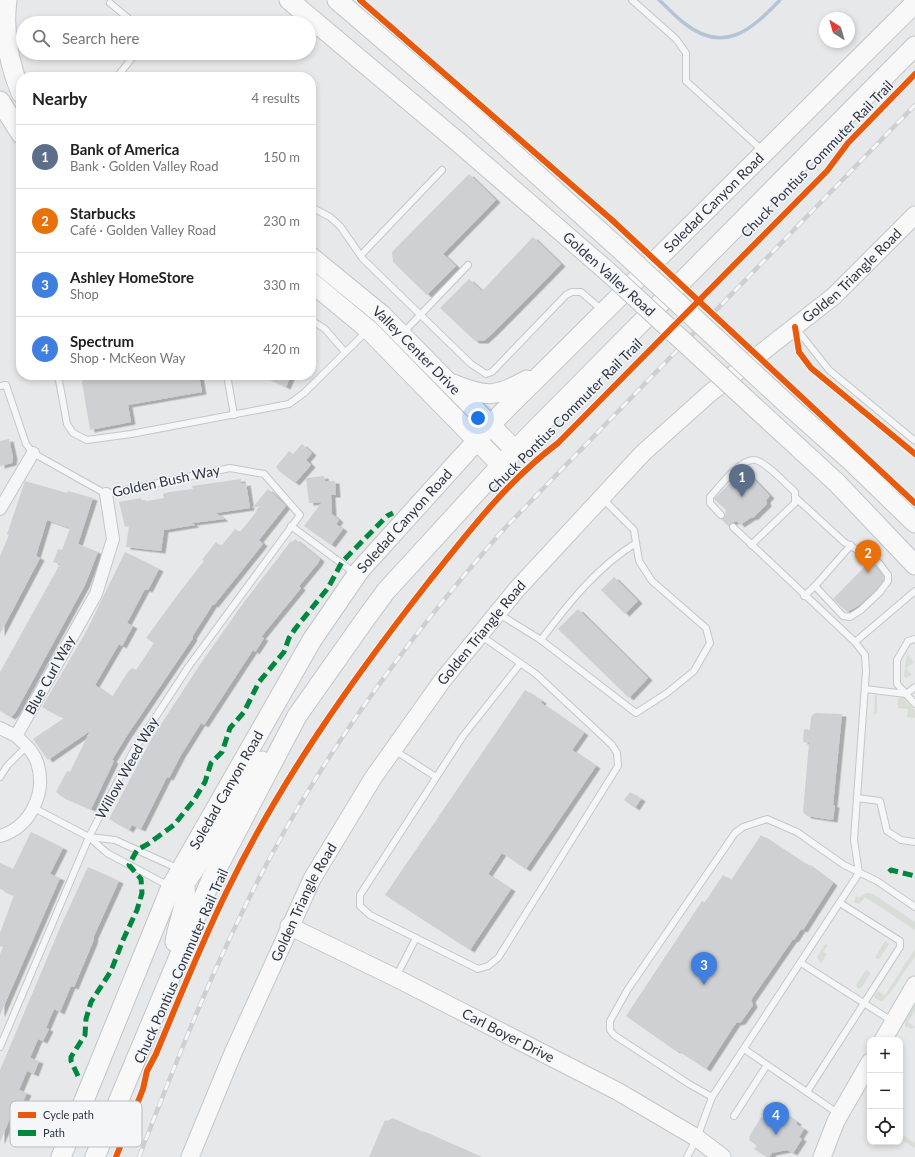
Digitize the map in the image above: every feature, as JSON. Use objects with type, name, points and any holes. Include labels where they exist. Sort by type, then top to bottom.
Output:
[{"type":"main road","points":[[7,0],[6,12],[8,48],[16,80]]},
{"type":"main road","name":"Golden Valley Road","points":[[289,0],[308,16]]},
{"type":"main road","name":"Golden Valley Road","points":[[337,0],[471,116],[624,253],[852,462],[915,523]]},
{"type":"main road","name":"Soledad Canyon Road","points":[[85,1101],[179,880],[312,640],[357,575],[490,425],[915,3]]},
{"type":"main road","name":"Golden Valley Road","points":[[316,23],[458,142],[607,271],[837,483],[915,565]]},
{"type":"main road","name":"Soledad Canyon Road","points":[[118,1101],[211,880],[297,716],[386,591],[500,465],[915,46]]},
{"type":"main road","points":[[0,101],[16,126]]},
{"type":"main road","name":"Valley Center Drive","points":[[316,261],[353,289],[402,334],[515,450]]},
{"type":"main road","name":"Valley Center Drive","points":[[316,286],[368,330],[477,439],[500,465]]},
{"type":"main road","points":[[448,382],[474,392],[489,395],[509,390],[546,369]]},
{"type":"main road","points":[[171,974],[176,932],[186,894],[179,880],[203,857],[258,765],[297,716]]},
{"type":"main road","name":"Soledad Canyon Road","points":[[61,1157],[65,1147]]},
{"type":"main road","name":"Soledad Canyon Road","points":[[95,1157],[99,1147]]},
{"type":"street","name":"Golden Triangle Road","points":[[190,1157],[233,1052],[289,926],[312,879],[341,828],[392,749],[442,681],[497,613],[643,453],[693,408],[796,327],[849,282],[915,215]]},
{"type":"street","points":[[0,509],[33,454]]},
{"type":"street","name":"Blue Curl Way","points":[[16,736],[96,594],[114,539],[106,494]]},
{"type":"street","points":[[0,728],[16,736],[27,746],[37,762],[40,785],[34,808],[21,825],[7,834],[0,836]]},
{"type":"street","name":"Carl Boyer Drive","points":[[289,926],[396,978],[617,1091],[697,1138],[722,1157]]},
{"type":"street","points":[[885,1037],[915,985]]},
{"type":"street","points":[[822,1157],[841,1114],[867,1067]]},
{"type":"lane","points":[[632,0],[676,39],[686,53],[686,81],[764,152]]},
{"type":"lane","points":[[110,3],[126,16]]},
{"type":"lane","points":[[121,72],[130,60]]},
{"type":"lane","points":[[361,255],[442,170]]},
{"type":"lane","points":[[316,210],[330,217],[340,226],[361,255],[474,367],[486,374],[492,372],[566,295],[572,292],[581,292],[604,312]]},
{"type":"lane","points":[[402,334],[468,265]]},
{"type":"lane","points":[[316,323],[325,328],[345,352]]},
{"type":"lane","points":[[796,327],[829,370],[915,441]]},
{"type":"lane","points":[[59,380],[67,424],[73,433],[87,440],[131,434],[289,404],[304,393],[368,330]]},
{"type":"lane","points":[[228,380],[234,415]]},
{"type":"lane","points":[[0,386],[6,384],[26,444],[33,454]]},
{"type":"lane","name":"Golden Bush Way","points":[[33,454],[106,494],[230,468],[264,474],[300,515]]},
{"type":"lane","points":[[721,515],[710,503],[710,497],[744,462],[754,460],[763,464],[795,492],[795,503],[751,546]]},
{"type":"lane","points":[[497,613],[540,640],[636,713],[667,693],[694,671],[710,643],[706,628],[652,580],[639,561],[634,530],[601,498]]},
{"type":"lane","points":[[796,498],[844,542],[859,549],[879,563],[888,575],[888,581],[880,592],[861,610],[850,617],[843,616],[817,588]]},
{"type":"lane","name":"Willow Weed Way","points":[[0,1047],[89,837],[134,750],[189,666],[300,515]]},
{"type":"lane","points":[[291,526],[342,562],[357,575]]},
{"type":"lane","points":[[687,1157],[697,1138],[712,1096],[860,873],[854,840],[865,689],[865,655],[855,642],[804,596],[733,527]]},
{"type":"lane","points":[[540,640],[569,603],[616,556],[636,543]]},
{"type":"lane","points":[[804,596],[817,588],[851,545]]},
{"type":"lane","points":[[855,642],[915,591]]},
{"type":"lane","points":[[479,634],[536,674],[612,745],[617,753],[618,766],[498,958],[488,966],[478,969],[370,915],[360,906],[360,895],[463,736],[520,664]]},
{"type":"lane","points":[[915,639],[908,641],[897,660],[897,684],[915,704]]},
{"type":"lane","points":[[865,689],[906,694],[915,687]]},
{"type":"lane","points":[[0,777],[7,766],[27,746]]},
{"type":"lane","points":[[392,749],[436,777]]},
{"type":"lane","points":[[857,798],[880,801],[887,831],[901,840],[915,842]]},
{"type":"lane","points":[[34,808],[89,837],[106,853],[179,880]]},
{"type":"lane","points":[[712,1096],[689,1084],[614,1035],[610,1030],[610,1021],[628,988],[736,833],[743,827],[767,819],[797,832],[844,865],[877,881],[915,907]]},
{"type":"lane","points":[[89,837],[115,840],[179,880]]},
{"type":"lane","points":[[807,1092],[900,948],[900,941],[840,902]]},
{"type":"lane","points":[[396,978],[416,938]]},
{"type":"lane","points":[[801,963],[893,1022]]},
{"type":"lane","points":[[744,1049],[841,1114]]},
{"type":"lane","points":[[734,1116],[767,1065]]},
{"type":"shaded area","points":[[907,654],[914,662],[906,668],[912,675],[906,678],[904,676]]},
{"type":"shaded area","points":[[877,695],[877,713],[874,715],[875,696]]},
{"type":"shaded area","points":[[902,697],[915,711],[915,718],[907,717],[908,709],[898,708],[898,698]]},
{"type":"shaded area","points":[[866,893],[873,894],[915,922],[915,930],[865,897],[859,904],[854,902],[856,896],[859,898]]},
{"type":"shaded area","points":[[885,941],[889,944],[879,959],[875,958]]},
{"type":"shaded area","points":[[825,944],[828,945],[823,952],[827,954],[821,964],[817,957]]},
{"type":"shaded area","points":[[915,949],[915,956],[890,993],[882,1001],[874,997],[877,991],[885,995]]},
{"type":"shaded area","points":[[866,970],[870,972],[870,974],[861,988],[858,989],[856,985]]},
{"type":"shaded area","points":[[915,1003],[915,1011],[908,1022],[915,1027],[911,1029],[905,1026],[905,1020]]},
{"type":"shaded area","points":[[903,1135],[915,1143],[915,1148],[903,1141]]},
{"type":"building","points":[[469,174],[496,200],[443,254],[456,266],[427,295],[393,262],[392,252]]},
{"type":"building","points":[[533,237],[561,264],[484,341],[475,341],[440,308],[469,279],[482,291]]},
{"type":"building","points":[[83,380],[200,380],[202,392],[128,405],[131,422],[90,430],[82,382]]},
{"type":"building","points":[[271,380],[289,380],[286,387]]},
{"type":"building","points":[[9,439],[13,457],[12,463],[0,466],[0,441]]},
{"type":"building","points":[[302,444],[312,453],[306,460],[311,465],[295,483],[276,467],[289,451],[293,454]]},
{"type":"building","points":[[744,469],[770,496],[766,500],[767,504],[753,518],[752,517],[740,525],[737,521],[731,523],[729,527],[721,519],[725,517],[726,510],[714,499]]},
{"type":"building","points":[[324,476],[325,481],[335,481],[336,495],[331,495],[332,514],[339,520],[336,524],[343,529],[331,545],[304,526],[322,502],[309,503],[306,478]]},
{"type":"building","points":[[241,479],[241,484],[246,483],[250,508],[216,513],[224,519],[192,523],[195,525],[164,530],[161,551],[126,547],[129,526],[125,527],[119,502],[141,498],[142,502],[164,498],[163,494],[193,489],[192,486]]},
{"type":"building","points":[[25,481],[67,493],[68,491],[93,498],[78,544],[98,552],[85,585],[15,713],[11,717],[0,711],[0,672],[60,564],[53,562],[58,549],[62,550],[70,528],[47,520],[36,556],[40,558],[0,634],[0,556],[9,535],[7,534]]},
{"type":"building","points":[[268,489],[286,506],[259,540],[263,544],[214,605],[213,604],[192,637],[193,638],[126,737],[112,760],[114,761],[91,809],[61,796],[56,792],[67,771],[70,772],[90,731],[48,760],[33,739],[64,718],[42,707],[87,630],[125,552],[159,569],[148,590],[145,589],[127,623],[133,626],[122,646],[119,644],[95,685],[112,697],[128,672],[132,668],[136,670],[154,643],[146,638],[204,561],[202,560],[216,542],[221,546],[235,529],[240,532],[261,506],[252,508]]},
{"type":"building","points":[[295,539],[320,559],[318,563],[299,586],[301,588],[261,637],[264,638],[255,652],[253,650],[204,725],[201,723],[169,778],[167,777],[141,829],[132,825],[129,830],[109,819],[152,738],[201,663],[244,602],[291,541],[292,542]]},
{"type":"building","points":[[869,562],[884,576],[884,580],[877,589],[858,606],[847,612],[833,599]]},
{"type":"building","points":[[614,577],[638,601],[625,614],[601,590]]},
{"type":"building","points":[[578,609],[648,678],[629,698],[558,629]]},
{"type":"building","points":[[525,690],[584,733],[572,750],[596,766],[526,869],[502,853],[488,874],[511,889],[470,950],[385,895]]},
{"type":"building","points":[[815,713],[842,714],[833,805],[835,805],[833,820],[807,816],[803,812],[809,743],[803,742],[804,729],[810,730],[811,717]]},
{"type":"building","points":[[630,792],[641,799],[635,808],[624,800]]},
{"type":"building","points":[[31,832],[63,848],[50,874],[60,878],[0,1015],[0,954],[3,947],[0,946],[0,933],[14,895],[0,889],[0,863],[13,869]]},
{"type":"building","points":[[761,835],[805,864],[806,863],[833,883],[803,930],[801,929],[794,940],[793,939],[751,1000],[753,1005],[741,1022],[736,1023],[706,1069],[677,1050],[676,1051],[626,1016],[702,901],[705,902],[723,875],[731,880]]},
{"type":"building","points":[[88,867],[119,881],[94,936],[93,942],[74,987],[71,986],[60,1012],[54,1009],[46,1028],[49,1029],[43,1041],[38,1039],[30,1058],[39,1061],[34,1074],[27,1071],[19,1090],[27,1093],[23,1101],[10,1101],[10,1118],[0,1142],[0,1070],[62,923]]},
{"type":"building","points":[[784,1113],[804,1129],[799,1137],[802,1139],[793,1153],[787,1150],[772,1153],[769,1157],[767,1157],[754,1149],[757,1146],[749,1140],[749,1137],[761,1117],[775,1126]]},
{"type":"building","points":[[393,1118],[482,1157],[369,1157],[385,1120],[387,1121]]},
{"type":"waterway","points":[[659,0],[684,23],[698,32],[712,37],[724,38],[736,35],[747,29],[758,21],[780,0]]},
{"type":"railway","points":[[139,1157],[188,1033],[224,951],[263,871],[308,791],[333,751],[386,674],[473,564],[504,529],[915,105]]},
{"type":"marked path","points":[[78,1076],[71,1061],[71,1057],[85,1035],[86,1019],[91,1002],[111,971],[137,910],[142,893],[141,879],[129,865],[137,850],[174,825],[194,800],[205,782],[211,763],[222,752],[230,728],[244,712],[259,682],[284,652],[289,638],[295,629],[328,588],[342,562],[387,516],[393,513]]},
{"type":"marked path","points":[[889,872],[891,870],[915,876]]},
{"type":"cycle path","points":[[360,0],[612,220],[915,503]]},
{"type":"cycle path","name":"Chuck Pontius Commuter Rail Trail","points":[[138,1101],[143,1089],[147,1071],[156,1054],[190,972],[227,891],[248,850],[270,810],[319,732],[399,620],[504,491],[539,458],[558,443],[827,171],[848,143],[915,74]]},
{"type":"cycle path","points":[[795,327],[799,352],[811,368],[915,454]]},
{"type":"cycle path","name":"Chuck Pontius Commuter Rail Trail","points":[[116,1157],[120,1147]]},
{"type":"place","name":"Bank of America","points":[[742,497]]},
{"type":"place","name":"Starbucks","points":[[868,573]]},
{"type":"place","name":"Ashley HomeStore","points":[[704,985]]},
{"type":"place","name":"Spectrum","points":[[776,1135]]}]
